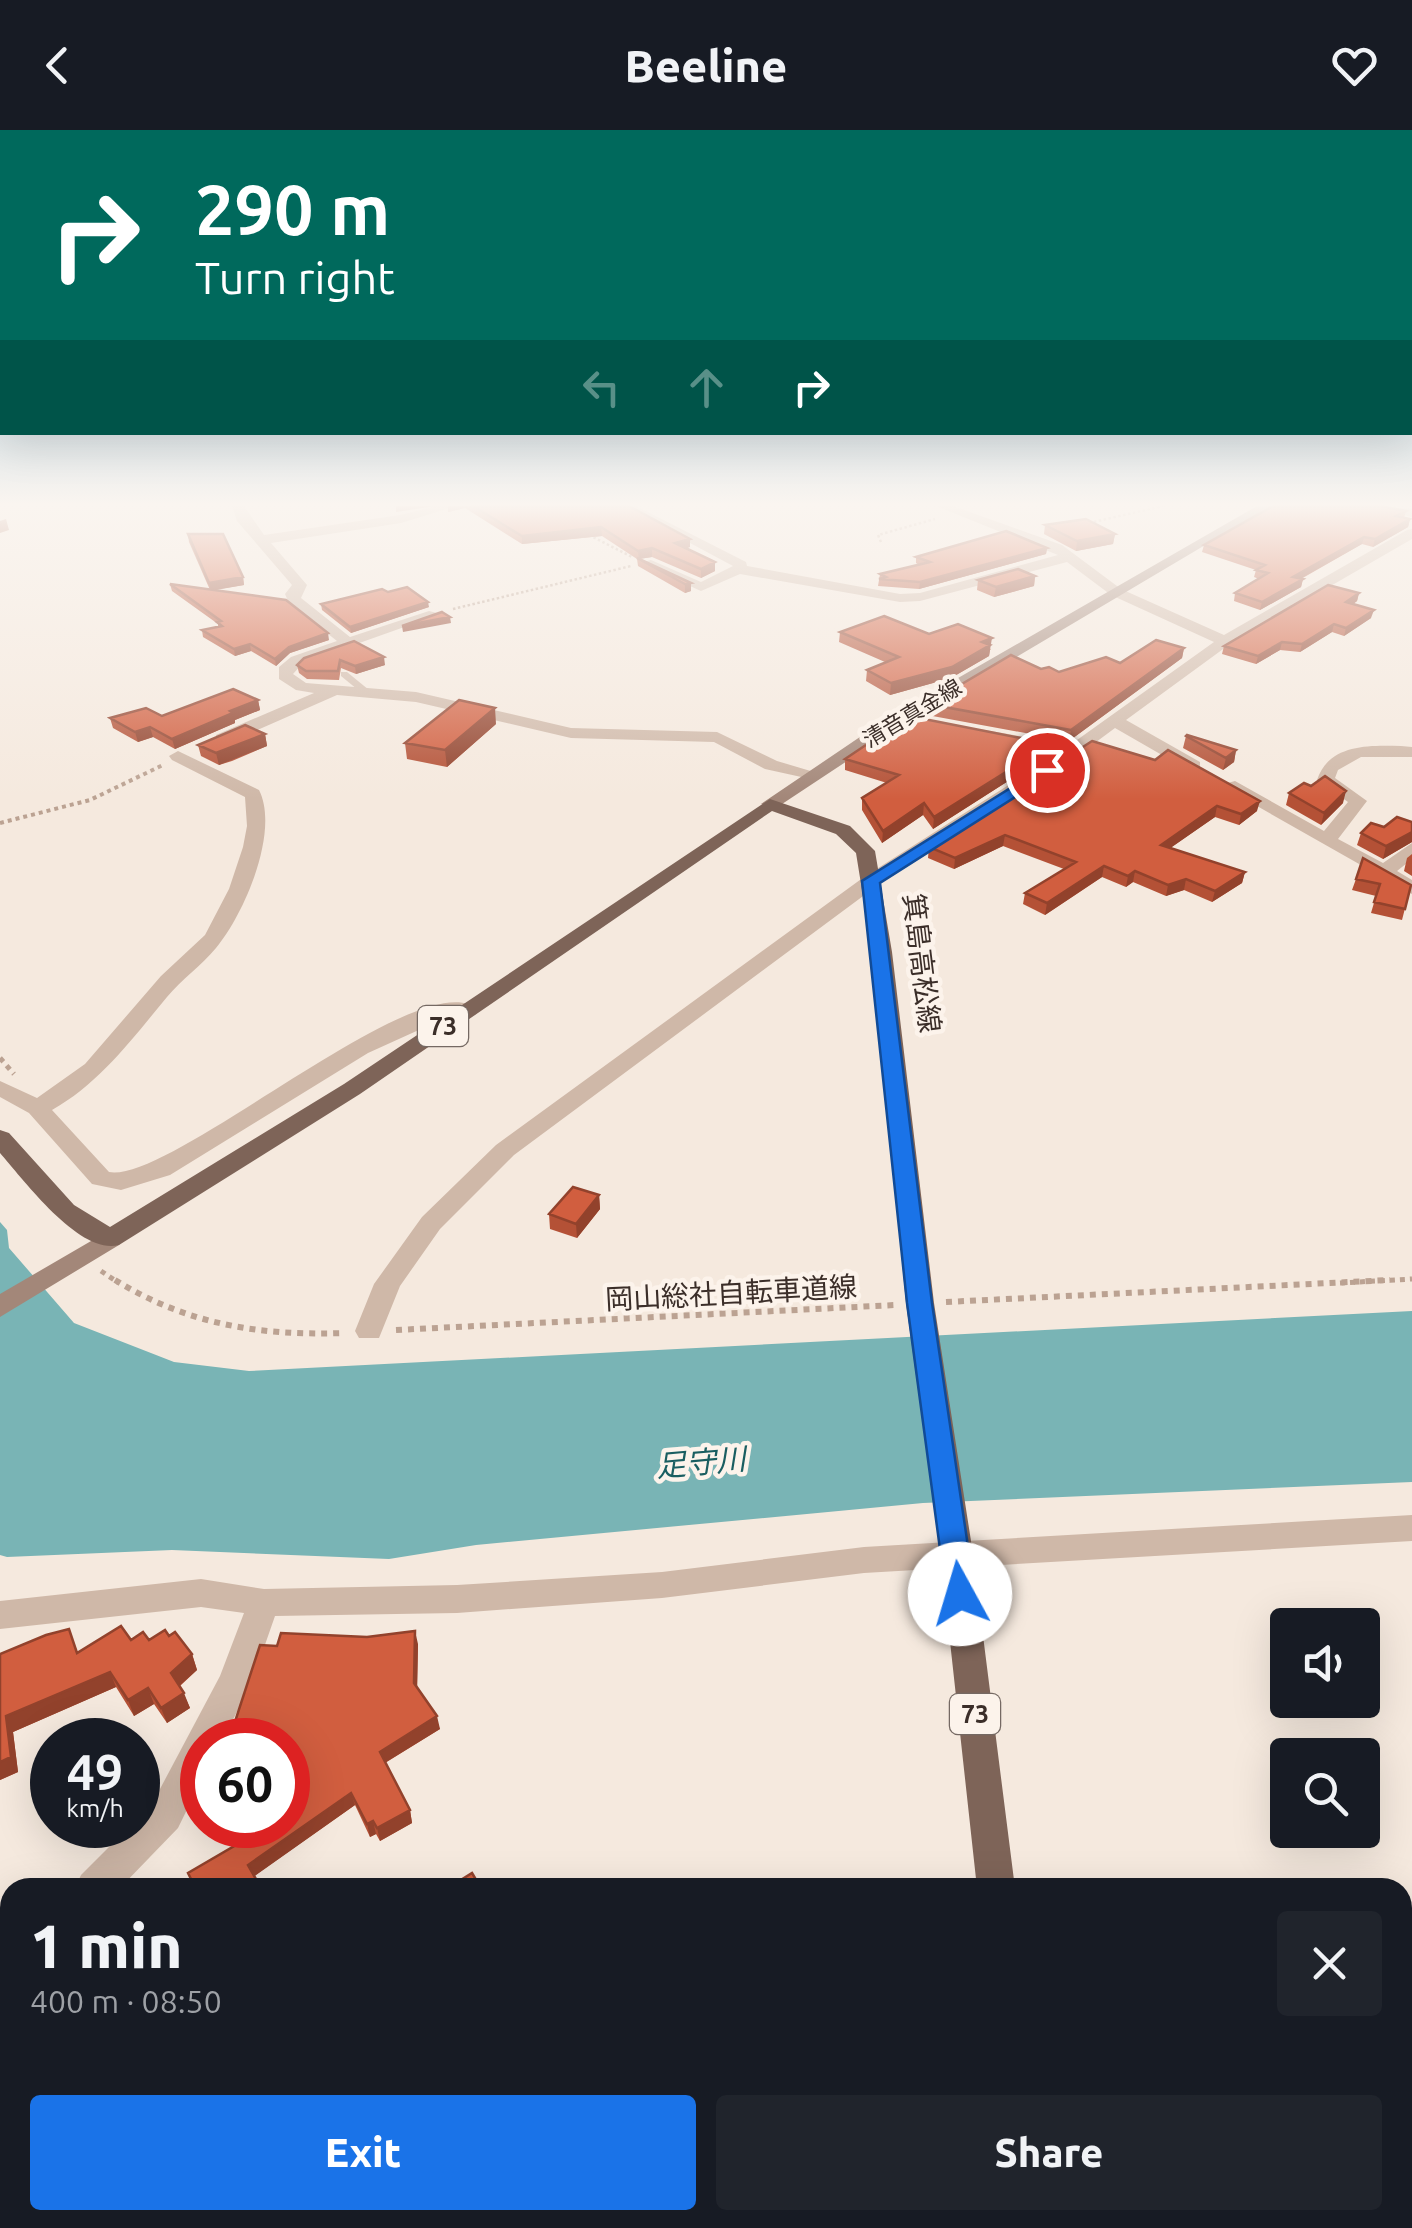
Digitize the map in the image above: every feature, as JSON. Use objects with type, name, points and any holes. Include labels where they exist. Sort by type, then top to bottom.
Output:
[{"type":"main road","name":"清音真金線","points":[[770,804],[903,717],[1096,604]]},
{"type":"main road","name":"箕島高松線","points":[[770,804],[855,839],[866,851],[995,1878]]},
{"type":"main road","name":"73","points":[[110,1238],[352,1088],[770,804]]},
{"type":"main road","points":[[0,1138],[65,1211],[110,1238],[0,1307]]},
{"type":"street","points":[[299,604],[346,641]]},
{"type":"street","points":[[1142,604],[1225,641]]},
{"type":"street","points":[[369,1331],[388,1284],[431,1223],[505,1150],[871,881],[1074,750],[1225,641],[1289,604]]},
{"type":"street","points":[[434,614],[346,641],[297,660],[285,671],[302,686],[457,704],[571,733],[718,737],[771,765],[815,775]]},
{"type":"street","points":[[37,1108],[81,1084],[171,978],[205,947],[247,866],[254,844],[253,794],[195,750],[332,691]]},
{"type":"street","points":[[903,717],[938,726]]},
{"type":"street","points":[[1115,721],[1412,888]]},
{"type":"street","points":[[971,731],[1074,750]]},
{"type":"street","points":[[1327,840],[1358,801],[1326,780],[1328,772],[1344,758],[1365,751],[1412,752]]},
{"type":"street","points":[[1384,872],[1412,849]]},
{"type":"street","points":[[0,1088],[37,1108],[101,1178],[122,1182],[142,1178],[386,1034],[448,1008],[467,1010]]},
{"type":"street","points":[[0,1615],[202,1593],[264,1603],[476,1598],[662,1585],[956,1549],[1412,1528]]},
{"type":"street","points":[[216,1718],[236,1679],[264,1603]]},
{"type":"street","points":[[104,1878],[165,1816],[180,1788]]},
{"type":"lane","points":[[344,674],[366,692]]},
{"type":"path","points":[[434,614],[476,604]]},
{"type":"path","points":[[0,822],[90,800],[195,750]]},
{"type":"path","name":"岡山総社自転車道線","points":[[74,1261],[145,1301],[228,1327],[280,1334],[921,1311],[1412,1278]]},
{"type":"water","name":"足守川","points":[[0,1222],[7,1230],[9,1248],[74,1323],[174,1362],[249,1371],[1412,1311],[1412,1482],[923,1503],[476,1545],[389,1559],[172,1550],[7,1557],[0,1555]]},
{"type":"building","points":[[197,604],[291,604],[328,633],[289,647],[275,659],[250,644],[234,649],[202,630],[222,626],[217,622],[221,621]]},
{"type":"building","points":[[321,604],[422,604],[350,627]]},
{"type":"building","points":[[1296,604],[1353,604],[1374,610],[1346,628],[1334,624],[1302,644],[1282,642],[1258,656],[1224,646]]},
{"type":"building","points":[[442,612],[450,617],[402,626]]},
{"type":"building","points":[[884,616],[929,634],[958,624],[992,638],[982,642],[990,645],[952,667],[891,683],[867,670],[899,657],[840,632]]},
{"type":"building","points":[[1156,640],[1184,648],[1071,730],[928,704],[1011,655],[1041,669],[1049,667],[1059,672],[1106,657],[1120,663]]},
{"type":"building","points":[[354,641],[384,657],[355,666],[340,660],[338,671],[306,671],[297,665],[304,658]]},
{"type":"building","points":[[233,689],[258,700],[172,739],[150,727],[135,732],[110,718],[146,708],[162,716]]},
{"type":"building","points":[[459,700],[495,708],[445,750],[405,743]]},
{"type":"building","points":[[909,716],[1051,744],[934,817],[924,803],[883,831],[862,798],[899,775],[845,759]]},
{"type":"building","points":[[245,725],[265,734],[216,753],[198,745]]},
{"type":"building","points":[[1187,735],[1236,750],[1226,758]]},
{"type":"building","points":[[1092,741],[1155,760],[1168,750],[1260,801],[1241,814],[1217,806],[1161,845],[1245,872],[1215,891],[1186,879],[1168,885],[1135,871],[1128,876],[1104,866],[1047,903],[1025,893],[1076,862],[1005,835],[955,858],[929,847]]},
{"type":"building","points":[[1325,776],[1346,791],[1324,813],[1289,793],[1304,783],[1311,786]]},
{"type":"building","points":[[1397,817],[1412,822],[1412,832],[1386,846],[1361,833],[1371,823],[1384,827]]},
{"type":"building","points":[[1363,858],[1411,885],[1405,909],[1374,902],[1380,884],[1356,879]]},
{"type":"building","points":[[573,1187],[599,1195],[576,1224],[549,1214]]},
{"type":"building","points":[[121,1626],[131,1640],[143,1632],[149,1640],[165,1630],[169,1636],[175,1632],[192,1654],[171,1673],[184,1693],[161,1708],[148,1688],[128,1700],[110,1672],[6,1716],[11,1757],[0,1762],[0,1654],[69,1629],[77,1653]]},
{"type":"building","points":[[415,1631],[414,1683],[437,1716],[380,1752],[410,1810],[377,1828],[373,1821],[367,1824],[351,1793],[310,1822],[310,1718],[236,1718],[260,1645],[277,1646],[281,1633],[367,1637]]},
{"type":"building","points":[[231,1848],[272,1848],[248,1865],[255,1878],[190,1878],[188,1873]]},
{"type":"route","points":[[960,1594],[956,1541],[920,1303],[871,881],[972,813],[1047,770]]}]
